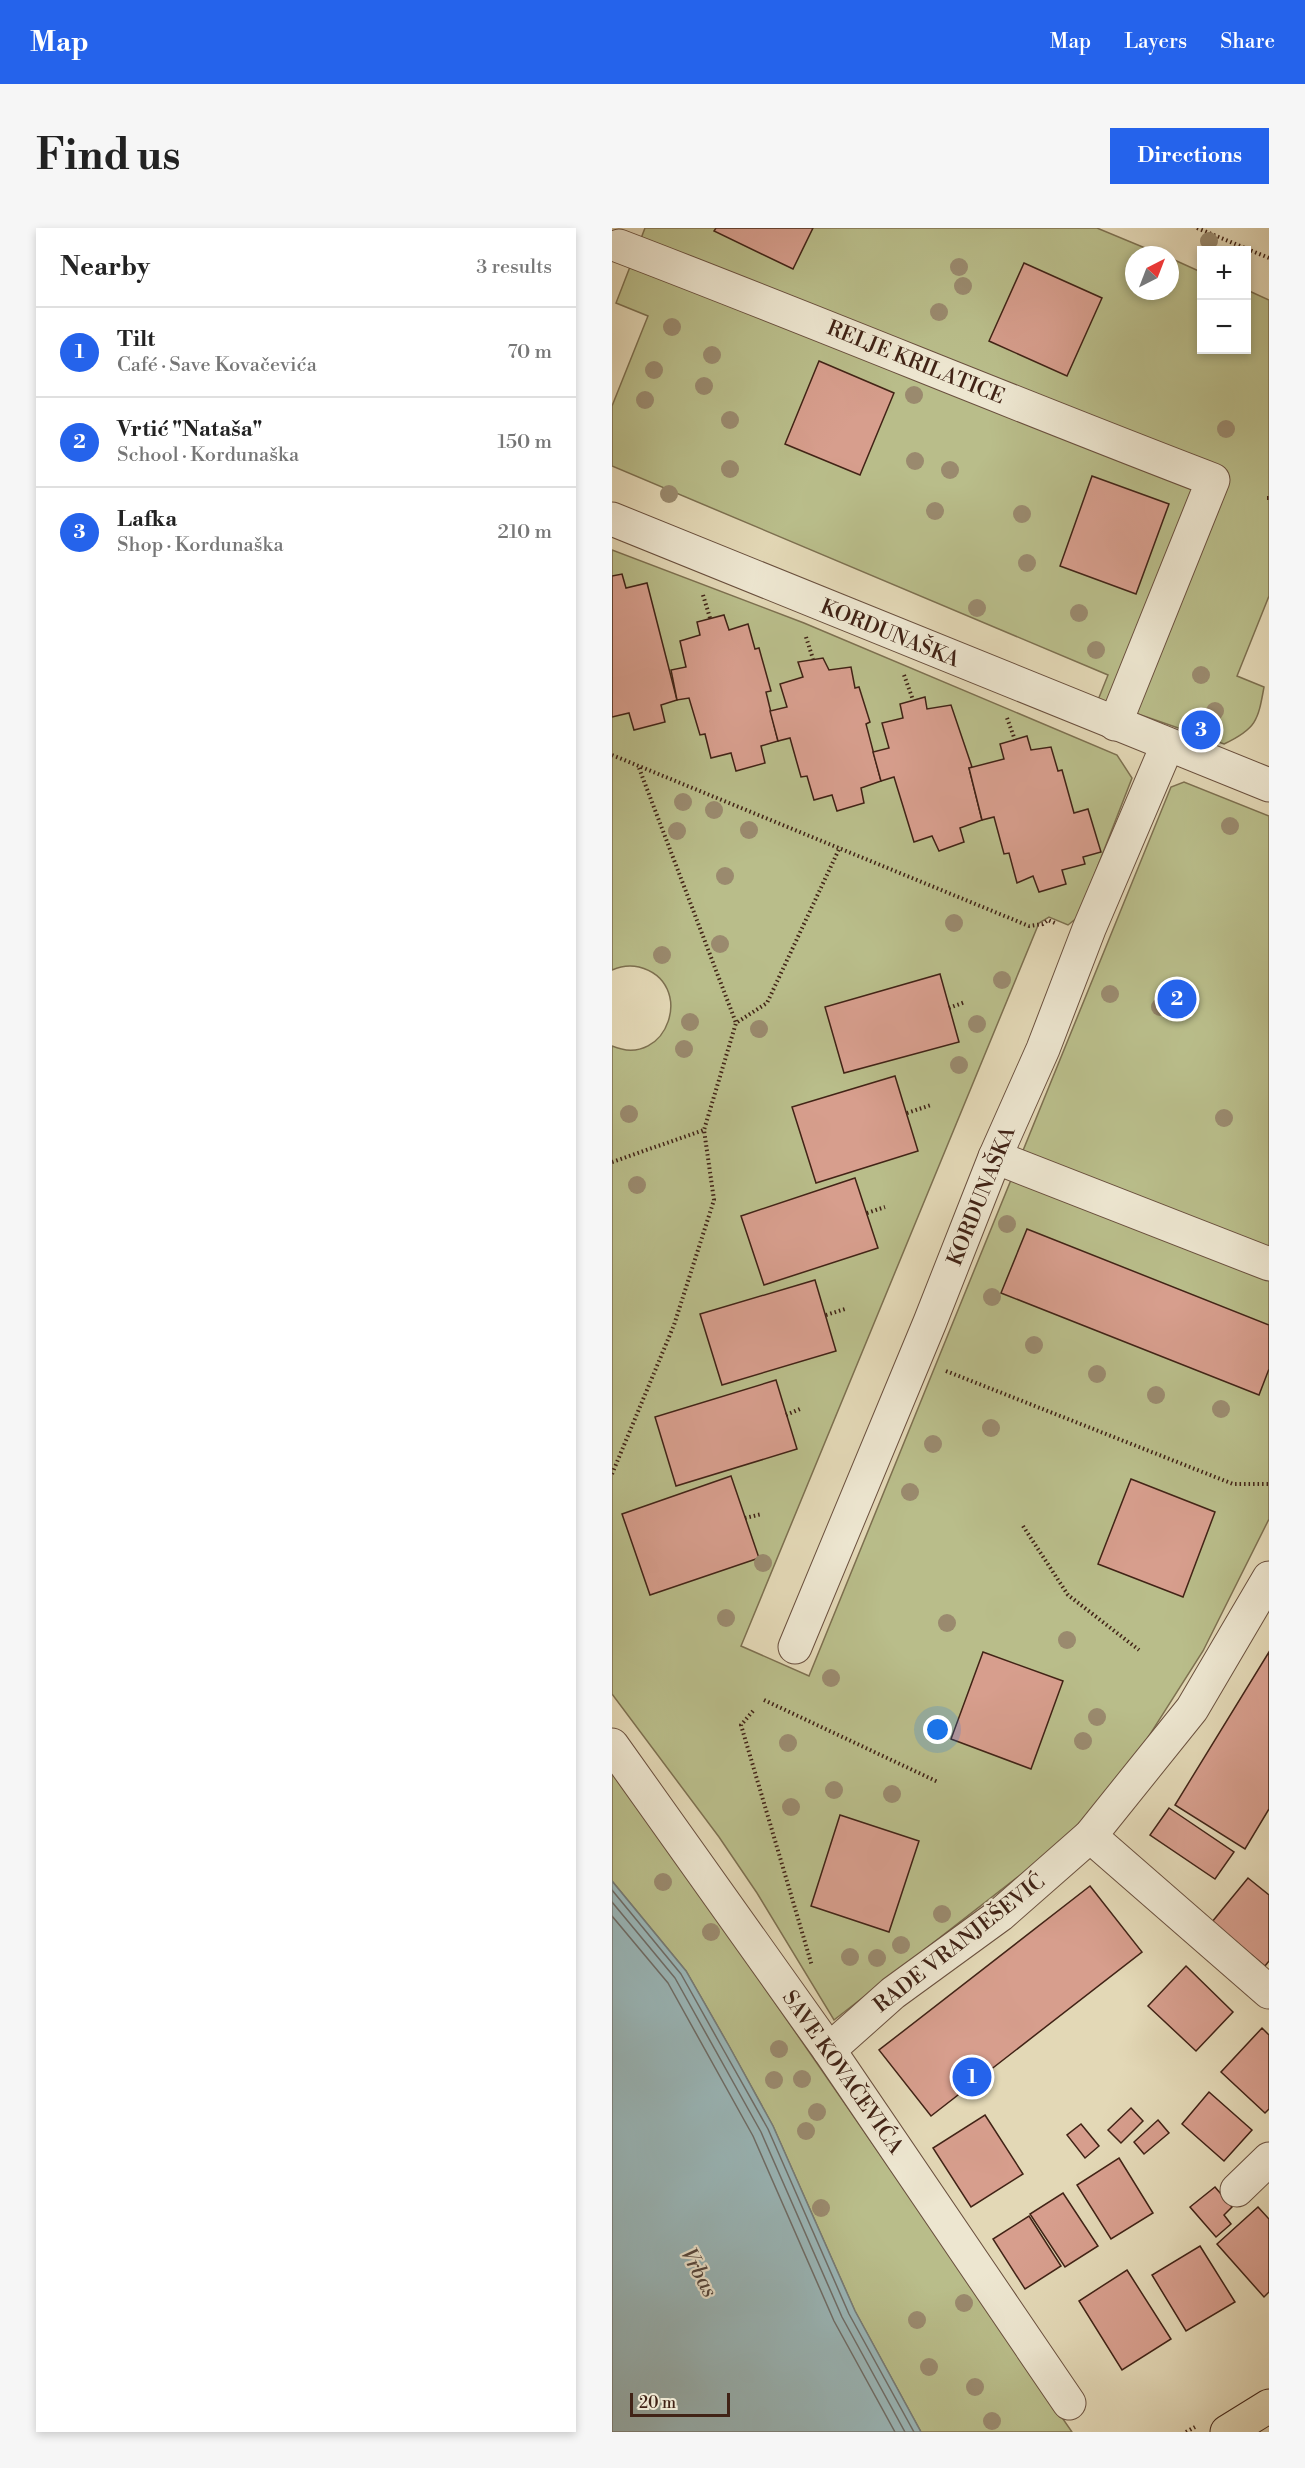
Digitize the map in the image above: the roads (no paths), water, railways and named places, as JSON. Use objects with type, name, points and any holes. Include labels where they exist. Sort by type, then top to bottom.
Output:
[{"type":"main road","points":[[1227,2432],[1269,2406]]},
{"type":"street","name":"RELJE KRILATICE","points":[[619,246],[854,336],[1002,398],[1213,480],[1115,724]]},
{"type":"street","name":"KORDUNAŠKA","points":[[612,519],[1167,746],[1269,785]]},
{"type":"street","name":"KORDUNAŠKA","points":[[795,1647],[915,1360],[995,1157],[1043,1049],[1089,929],[1167,746]]},
{"type":"street","points":[[995,1157],[1269,1264]]},
{"type":"street","name":"RADE VRANJEŠEVIĆ","points":[[829,2050],[893,1992],[1000,1915],[1090,1836],[1192,1709],[1269,1578]]},
{"type":"street","name":"SAVE KOVAČEVIĆA","points":[[612,1745],[829,2050],[1069,2403]]},
{"type":"street","points":[[1090,1836],[1269,1992]]},
{"type":"street","points":[[1237,2190],[1269,2159]]},
{"type":"water","name":"Vrbas","points":[[612,1881],[686,1971],[729,2046],[773,2126],[855,2311],[921,2432],[612,2432]]},
{"type":"place","name":"Lafka","points":[[1201,730]]},
{"type":"place","name":"Vrtić \"Nataša\"","points":[[1177,999]]},
{"type":"place","name":"Tilt","points":[[972,2077]]}]
